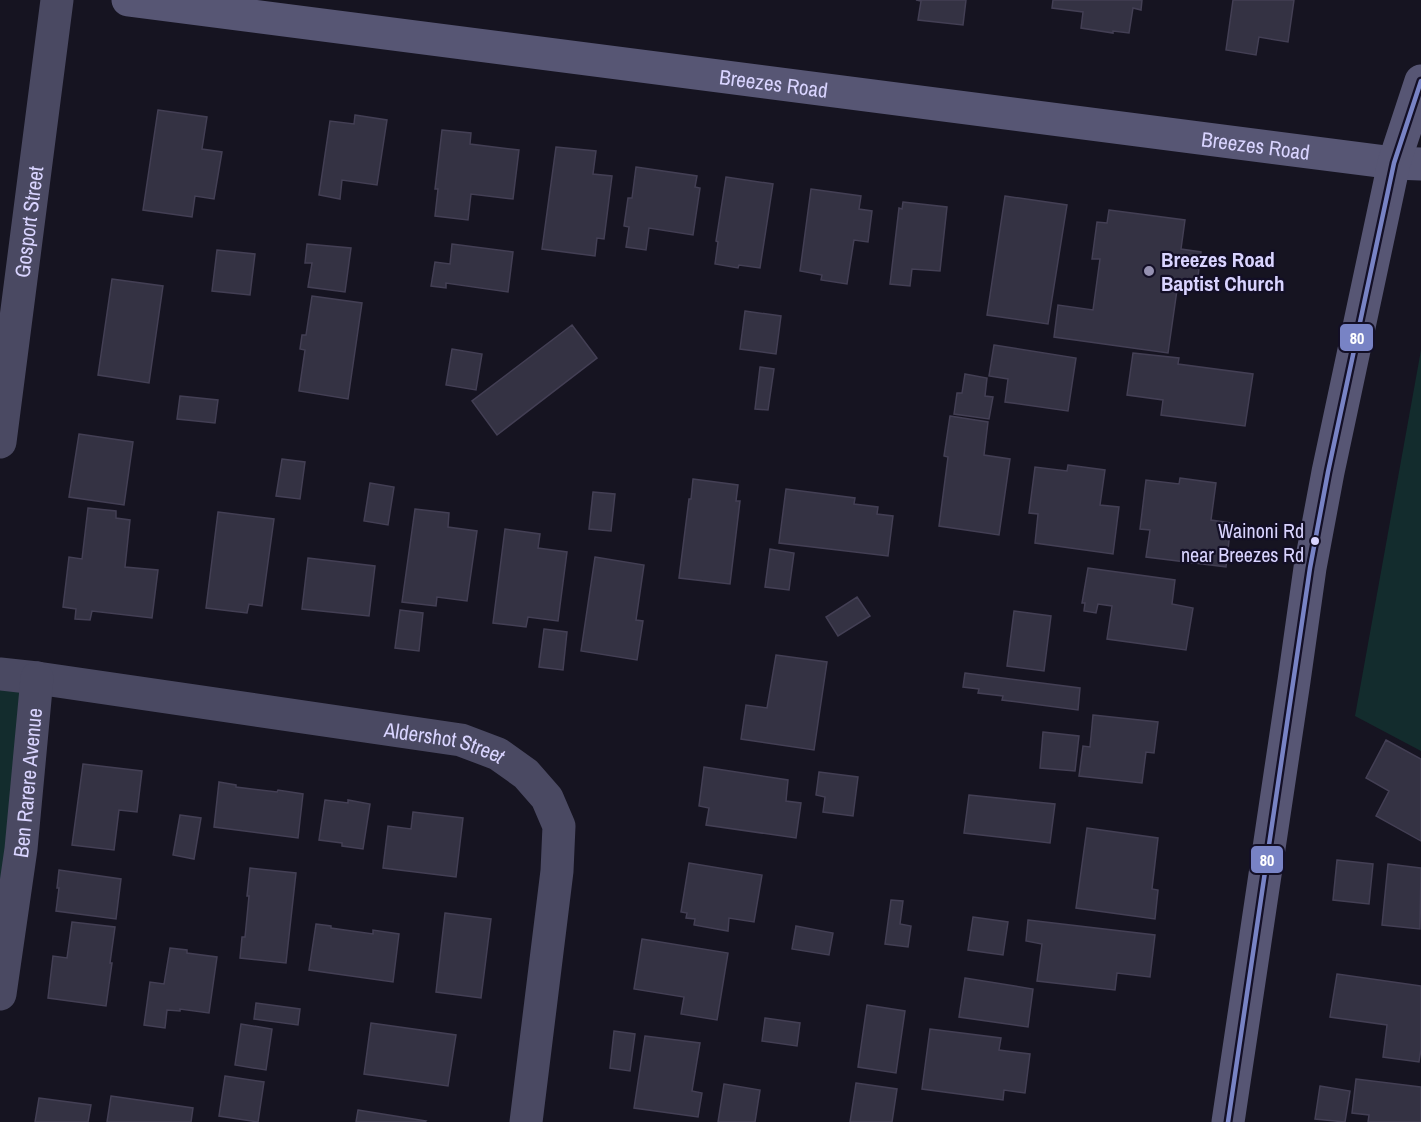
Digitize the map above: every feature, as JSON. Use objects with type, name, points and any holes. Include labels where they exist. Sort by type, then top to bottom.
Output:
[{"type":"street","name":"Gosport Street","points":[[0,442],[57,0]]},
{"type":"street","name":"Breezes Road","points":[[128,0],[1407,164]]},
{"type":"street","points":[[1228,1122],[1310,568],[1328,472],[1407,164],[1421,81]]},
{"type":"street","name":"Aldershot Street","points":[[0,674],[461,740],[498,754],[526,774],[547,798],[559,826],[557,871],[526,1122]]},
{"type":"street","name":"Ben Rarere Avenue","points":[[0,994],[21,849],[37,678]]},
{"type":"green space","points":[[1421,350],[1421,751],[1355,716]]},
{"type":"green space","points":[[0,674],[37,678],[0,966]]},
{"type":"building","points":[[916,0],[966,0],[963,25],[918,20],[921,1]]},
{"type":"building","points":[[1053,0],[1142,0],[1141,10],[1133,8],[1129,33],[1113,31],[1113,33],[1081,28],[1083,12],[1052,8]]},
{"type":"building","points":[[1233,0],[1294,0],[1288,42],[1259,37],[1256,55],[1226,50]]},
{"type":"building","points":[[158,110],[207,117],[202,149],[222,152],[214,199],[195,196],[192,217],[143,210]]},
{"type":"building","points":[[355,115],[387,120],[377,185],[342,180],[340,199],[319,195],[330,121],[354,124]]},
{"type":"building","points":[[442,130],[471,133],[470,144],[519,150],[513,199],[471,194],[468,220],[435,216],[438,189],[435,189]]},
{"type":"building","points":[[556,147],[596,151],[593,174],[612,176],[604,239],[597,238],[595,256],[542,249]]},
{"type":"building","points":[[636,167],[697,176],[695,187],[700,188],[693,235],[649,228],[646,250],[626,247],[629,227],[624,226],[628,198],[632,198]]},
{"type":"building","points":[[726,177],[773,184],[760,268],[739,265],[738,268],[715,264],[718,242],[716,241]]},
{"type":"building","points":[[811,189],[861,196],[859,209],[872,211],[868,242],[854,240],[847,284],[821,280],[822,275],[800,271]]},
{"type":"building","points":[[1005,196],[1067,205],[1048,324],[987,315]]},
{"type":"building","points":[[903,202],[947,207],[940,271],[912,269],[910,286],[890,284],[899,208],[902,209]]},
{"type":"building","name":"Breezes Road Baptist Church","points":[[1109,210],[1185,220],[1181,249],[1201,252],[1197,285],[1178,283],[1168,353],[1054,337],[1058,305],[1093,310],[1100,259],[1092,259],[1097,222],[1107,223]]},
{"type":"building","points":[[307,244],[351,248],[345,292],[308,287],[312,263],[305,263]]},
{"type":"building","points":[[452,244],[513,252],[508,292],[446,283],[446,288],[431,286],[435,262],[450,264]]},
{"type":"building","points":[[217,250],[255,254],[250,295],[212,291]]},
{"type":"building","points":[[112,279],[163,286],[149,383],[98,375]]},
{"type":"building","points":[[312,296],[362,303],[348,399],[299,391],[305,350],[300,349],[302,335],[306,335]]},
{"type":"building","points":[[745,311],[781,316],[776,354],[740,349]]},
{"type":"building","points":[[572,325],[597,358],[497,435],[472,401]]},
{"type":"building","points":[[994,345],[1076,358],[1068,411],[1005,402],[1008,379],[989,376]]},
{"type":"building","points":[[452,349],[482,354],[476,390],[446,385]]},
{"type":"building","points":[[1133,353],[1179,358],[1178,364],[1253,374],[1245,426],[1161,415],[1163,400],[1127,395]]},
{"type":"building","points":[[760,367],[774,369],[768,410],[755,409]]},
{"type":"building","points":[[965,374],[987,378],[985,396],[993,397],[989,419],[954,414],[957,393],[962,393]]},
{"type":"building","points":[[180,396],[218,400],[215,423],[177,419]]},
{"type":"building","points":[[950,416],[988,422],[984,455],[1010,459],[999,535],[939,526],[948,457],[944,456]]},
{"type":"building","points":[[79,434],[133,442],[124,505],[69,497]]},
{"type":"building","points":[[282,459],[305,462],[300,499],[276,496]]},
{"type":"building","points":[[1068,465],[1105,470],[1100,505],[1119,507],[1113,554],[1035,543],[1038,514],[1029,513],[1035,467],[1067,471]]},
{"type":"building","points":[[1180,478],[1216,483],[1211,520],[1231,523],[1226,567],[1146,557],[1150,530],[1140,529],[1146,480],[1179,484]]},
{"type":"building","points":[[693,479],[738,485],[736,501],[740,501],[730,584],[679,578]]},
{"type":"building","points":[[370,483],[394,487],[388,525],[364,521]]},
{"type":"building","points":[[786,489],[855,498],[854,504],[878,507],[877,514],[893,516],[888,556],[779,543]]},
{"type":"building","points":[[593,492],[615,494],[611,531],[589,529]]},
{"type":"building","points":[[88,508],[116,511],[116,518],[130,520],[125,567],[158,570],[152,618],[92,611],[90,620],[75,619],[76,609],[63,607],[69,557],[82,559]]},
{"type":"building","points":[[415,509],[449,513],[448,527],[477,531],[467,601],[437,597],[436,606],[402,602]]},
{"type":"building","points":[[218,512],[274,519],[262,606],[249,604],[247,613],[206,608]]},
{"type":"building","points":[[505,529],[540,534],[538,548],[567,552],[558,621],[528,617],[526,627],[493,623]]},
{"type":"building","points":[[770,549],[794,553],[789,590],[765,587]]},
{"type":"building","points":[[595,557],[644,565],[636,620],[643,621],[637,660],[581,651]]},
{"type":"building","points":[[308,558],[375,566],[369,616],[302,609]]},
{"type":"building","points":[[1088,568],[1175,580],[1172,604],[1193,608],[1186,650],[1107,639],[1112,606],[1098,604],[1096,613],[1084,611],[1085,603],[1082,603]]},
{"type":"building","points":[[857,597],[870,616],[838,636],[826,617]]},
{"type":"building","points":[[400,610],[423,613],[419,651],[395,648]]},
{"type":"building","points":[[1014,611],[1051,616],[1044,671],[1007,666]]},
{"type":"building","points":[[544,629],[567,632],[563,670],[539,667]]},
{"type":"building","points":[[776,655],[827,662],[814,750],[741,739],[746,705],[767,708]]},
{"type":"building","points":[[965,673],[1080,688],[1078,710],[1002,700],[1003,696],[978,693],[979,689],[963,687]]},
{"type":"building","points":[[1093,715],[1158,722],[1154,753],[1146,752],[1142,783],[1079,776],[1083,746],[1090,747]]},
{"type":"building","points":[[1043,732],[1079,736],[1075,771],[1040,768]]},
{"type":"building","points":[[1386,740],[1421,759],[1421,841],[1376,816],[1389,791],[1366,778]]},
{"type":"building","points":[[83,764],[142,771],[137,812],[119,810],[114,850],[72,845]]},
{"type":"building","points":[[704,767],[788,780],[786,801],[801,803],[796,838],[706,825],[709,808],[699,806]]},
{"type":"building","points":[[819,772],[858,777],[853,816],[823,812],[825,797],[816,795]]},
{"type":"building","points":[[219,782],[236,785],[236,787],[303,794],[298,838],[214,827]]},
{"type":"building","points":[[969,795],[1055,804],[1050,843],[964,833]]},
{"type":"building","points":[[325,800],[348,803],[348,800],[370,804],[363,849],[319,840]]},
{"type":"building","points":[[413,812],[463,818],[456,877],[383,868],[388,826],[411,829]]},
{"type":"building","points":[[180,815],[201,818],[194,859],[173,855]]},
{"type":"building","points":[[1087,828],[1158,838],[1152,889],[1158,890],[1155,919],[1076,908]]},
{"type":"building","points":[[1337,860],[1373,864],[1369,904],[1333,900]]},
{"type":"building","points":[[689,863],[762,875],[754,922],[729,918],[728,931],[694,925],[695,919],[686,918],[687,913],[681,912]]},
{"type":"building","points":[[1388,864],[1421,868],[1420,929],[1382,925]]},
{"type":"building","points":[[250,868],[296,873],[286,963],[240,958],[242,937],[245,937]]},
{"type":"building","points":[[59,870],[121,879],[116,919],[56,911]]},
{"type":"building","points":[[891,900],[903,901],[900,924],[911,926],[908,947],[885,944]]},
{"type":"building","points":[[445,913],[491,919],[481,998],[436,992]]},
{"type":"building","points":[[973,917],[1008,922],[1003,955],[968,950]]},
{"type":"building","points":[[1028,920],[1155,935],[1150,977],[1117,973],[1115,990],[1037,981],[1042,944],[1026,941]]},
{"type":"building","points":[[72,922],[115,927],[106,1006],[48,998],[53,956],[67,958]]},
{"type":"building","points":[[316,924],[373,934],[373,930],[399,934],[393,982],[309,970]]},
{"type":"building","points":[[796,926],[833,933],[829,955],[792,949]]},
{"type":"building","points":[[642,939],[728,953],[717,1020],[681,1014],[684,997],[634,989]]},
{"type":"building","points":[[170,948],[217,957],[209,1013],[180,1009],[180,1011],[167,1010],[165,1028],[144,1025],[150,982],[164,984]]},
{"type":"building","points":[[1337,974],[1421,986],[1419,1062],[1383,1057],[1387,1025],[1330,1017]]},
{"type":"building","points":[[965,978],[1033,989],[1028,1027],[959,1017]]},
{"type":"building","points":[[256,1003],[300,1009],[298,1025],[254,1019]]},
{"type":"building","points":[[867,1005],[905,1011],[896,1073],[858,1067]]},
{"type":"building","points":[[765,1018],[800,1023],[797,1046],[762,1041]]},
{"type":"building","points":[[371,1023],[456,1035],[448,1086],[364,1074]]},
{"type":"building","points":[[241,1024],[272,1029],[266,1070],[235,1065]]},
{"type":"building","points":[[930,1029],[1001,1038],[999,1050],[1030,1054],[1025,1093],[1004,1090],[1003,1100],[922,1089]]},
{"type":"building","points":[[614,1031],[635,1034],[630,1071],[610,1068]]},
{"type":"building","points":[[645,1036],[700,1043],[692,1091],[702,1093],[698,1117],[634,1108]]},
{"type":"building","points":[[225,1076],[264,1082],[258,1122],[219,1116]]},
{"type":"building","points":[[1356,1079],[1421,1087],[1421,1122],[1368,1122],[1369,1115],[1352,1113]]},
{"type":"building","points":[[856,1083],[897,1089],[892,1122],[850,1122]]},
{"type":"building","points":[[724,1084],[760,1090],[755,1122],[718,1122]]},
{"type":"building","points":[[1320,1086],[1350,1091],[1345,1122],[1315,1119]]},
{"type":"building","points":[[111,1096],[193,1108],[191,1122],[107,1122]]},
{"type":"building","points":[[39,1098],[91,1105],[88,1122],[35,1122]]},
{"type":"building","points":[[358,1110],[426,1121],[356,1122]]},
{"type":"transit line","name":"80","points":[[1228,1122],[1310,568],[1328,472],[1394,163],[1421,81]]},
{"type":"place","name":"Breezes Road Baptist Church","points":[[1149,271]]},
{"type":"place","name":"Wainoni Rd near Breezes Rd","points":[[1315,541]]}]
